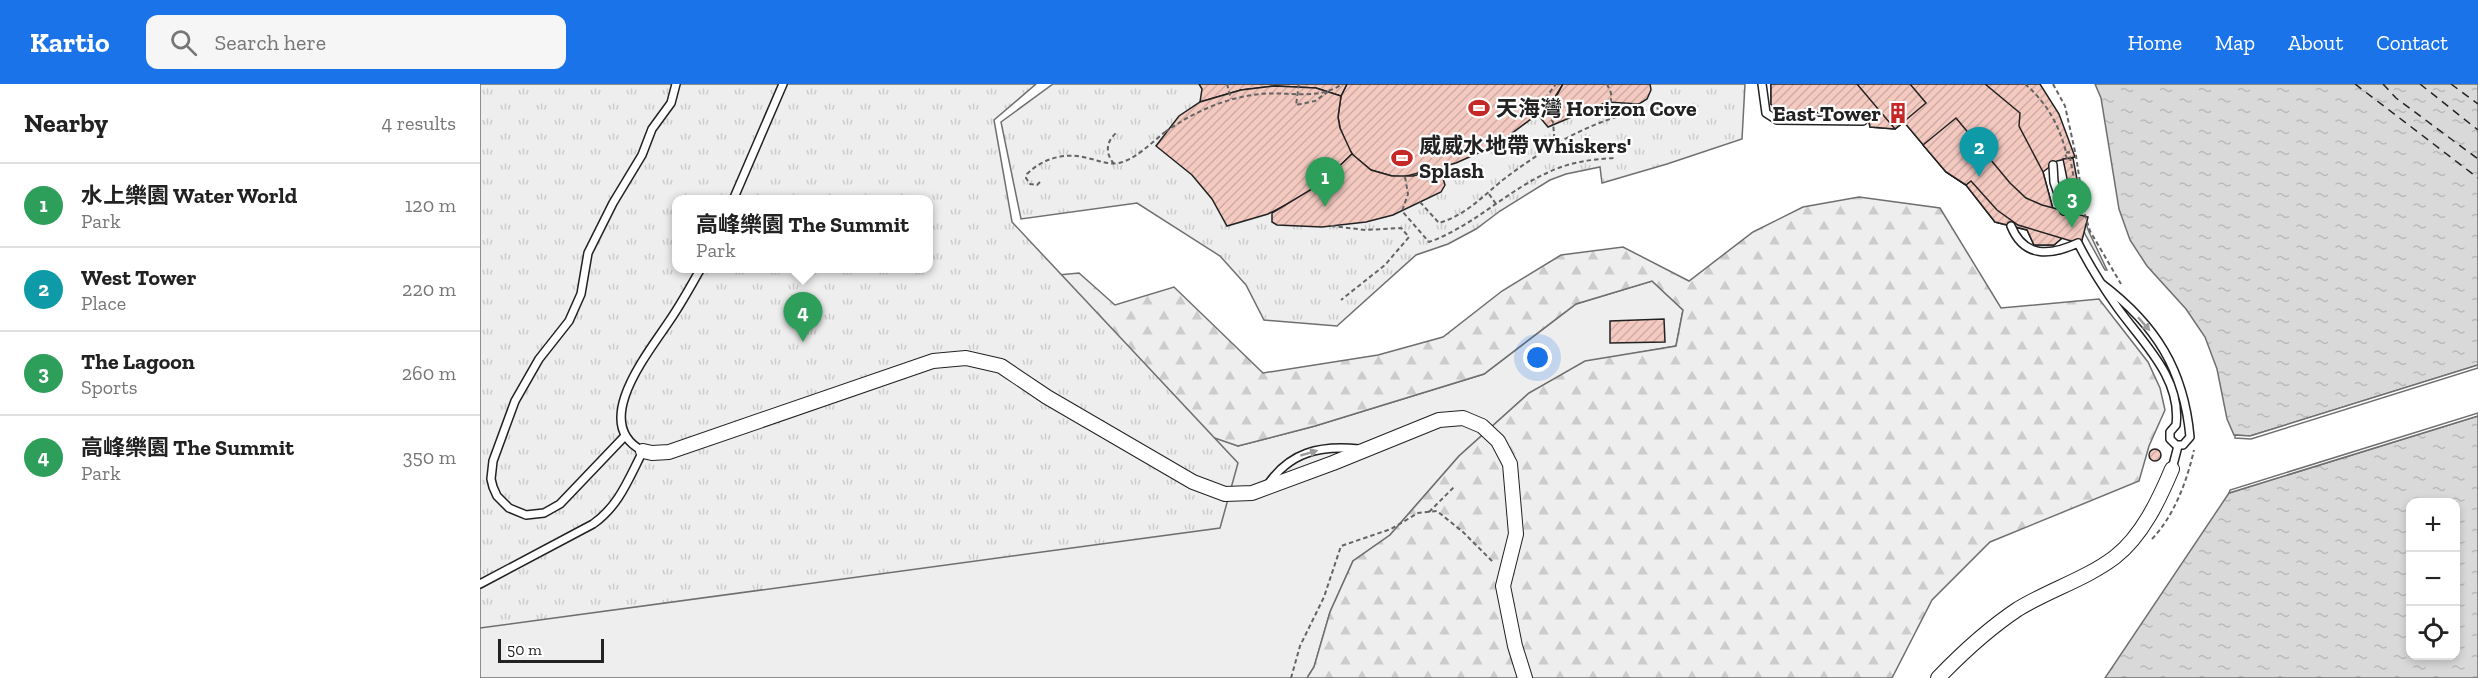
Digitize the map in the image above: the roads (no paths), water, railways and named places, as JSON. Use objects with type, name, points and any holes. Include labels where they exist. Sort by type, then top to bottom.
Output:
[{"type":"street","points":[[643,451],[669,452],[933,361],[966,358],[1001,366],[1047,397],[1192,482],[1225,494],[1252,493],[1438,420],[1463,418],[1482,426],[1498,441],[1510,464],[1516,534],[1503,586],[1515,646],[1525,678]]},
{"type":"street","points":[[1938,678],[1971,644],[2017,610],[2114,557],[2130,542],[2151,513],[2172,469]]},
{"type":"lane","points":[[624,437],[560,504],[544,513],[526,515],[510,508],[497,496],[493,488],[491,479],[493,461],[515,401],[539,359],[569,321],[582,294],[588,253],[612,203],[642,155],[651,129],[671,103],[676,84]]},
{"type":"lane","points":[[735,195],[783,84]]},
{"type":"lane","points":[[1762,84],[1766,113],[1777,120],[1863,121]]},
{"type":"lane","points":[[2053,165],[2054,182],[2064,211]]},
{"type":"lane","points":[[2011,226],[2020,244],[2030,249],[2048,252],[2065,249],[2078,243],[2117,307],[2161,365],[2172,393],[2177,415],[2176,425],[2171,429],[2169,435],[2171,442],[2178,446]]},
{"type":"lane","points":[[480,584],[606,514],[618,499],[643,451],[633,446],[624,437],[621,421],[623,401],[634,374],[698,273]]},
{"type":"lane","points":[[2103,284],[2123,299],[2166,351],[2184,394],[2189,430],[2189,441],[2178,446]]},
{"type":"lane","points":[[2176,425],[2184,426],[2189,430]]},
{"type":"lane","points":[[2172,469],[2178,446]]},
{"type":"water","points":[[2095,84],[2478,84],[2478,365],[2250,436],[2234,435],[2227,419],[2217,369],[2205,337],[2186,309],[2147,266],[2130,240],[2119,209],[2101,98]]},
{"type":"water","points":[[2478,416],[2478,678],[2105,678],[2229,493]]},
{"type":"place","name":"天海灣 Horizon Cove","points":[[1479,108]]},
{"type":"place","name":"East Tower","points":[[1898,113]]},
{"type":"place","name":"威威水地帶 Whiskers' Splash","points":[[1402,158]]},
{"type":"place","name":"West Tower","points":[[1979,177]]},
{"type":"place","name":"水上樂園 Water World","points":[[1325,207]]},
{"type":"place","name":"The Lagoon","points":[[2072,228]]},
{"type":"place","name":"高峰樂園 The Summit","points":[[803,342]]}]
